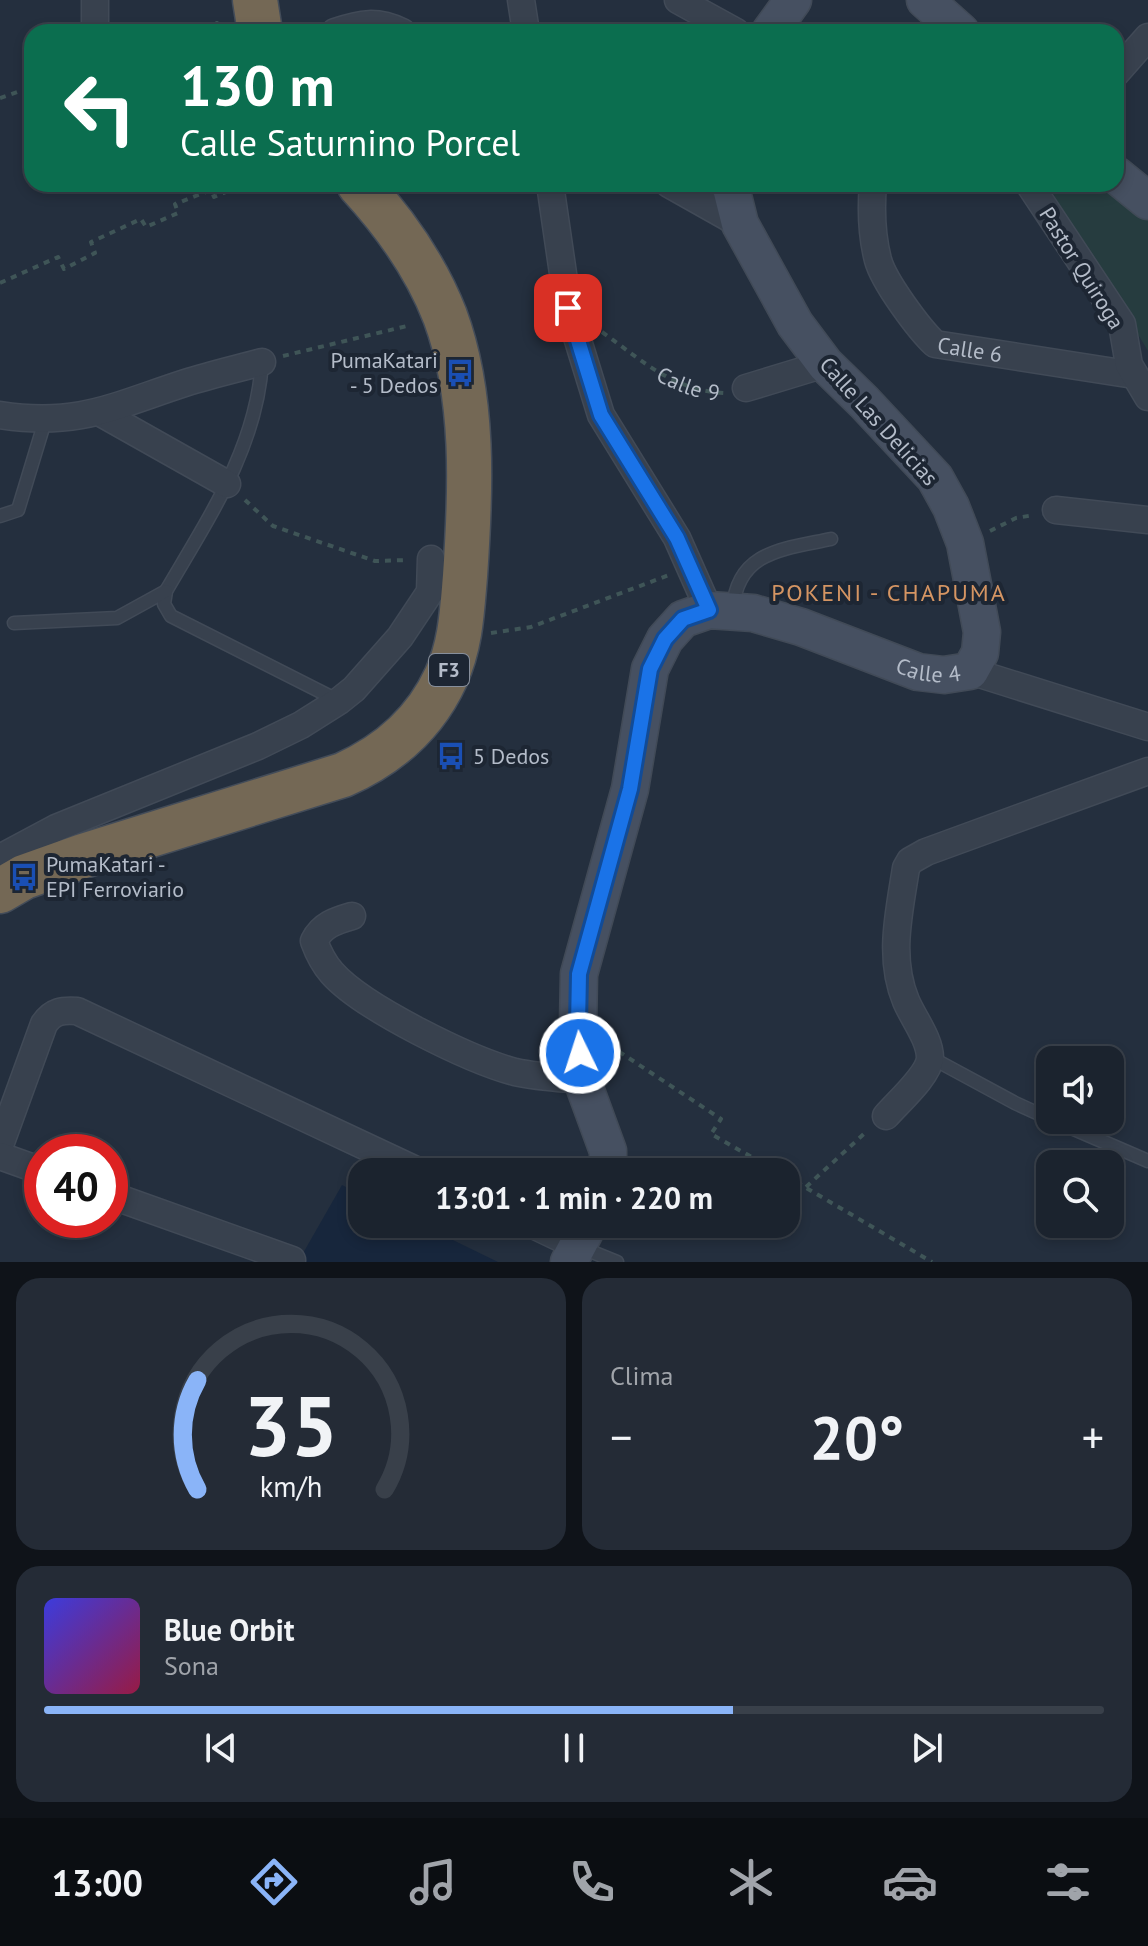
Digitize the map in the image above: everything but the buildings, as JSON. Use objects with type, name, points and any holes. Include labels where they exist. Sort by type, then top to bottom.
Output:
[{"type":"highway","points":[[255,0],[259,24]]},
{"type":"highway","name":"F3","points":[[0,891],[24,877],[83,856],[343,775],[368,764],[415,725],[433,701],[450,669],[460,637],[469,491],[466,417],[458,362],[444,315],[420,266],[403,238],[366,192]]},
{"type":"street","points":[[95,0],[95,24]]},
{"type":"street","points":[[521,0],[525,24]]},
{"type":"street","points":[[678,0],[722,24]]},
{"type":"street","points":[[776,24],[793,0]]},
{"type":"street","points":[[925,0],[938,24]]},
{"type":"street","points":[[925,0],[952,24]]},
{"type":"street","points":[[358,24],[384,24]]},
{"type":"street","points":[[1124,64],[1148,37]]},
{"type":"street","points":[[1124,182],[1148,201]]},
{"type":"street","points":[[551,192],[568,308],[601,415],[677,538],[690,567],[721,611],[683,619],[665,639],[650,669],[630,789],[579,974],[578,1026],[582,1080],[608,1158]]},
{"type":"street","points":[[683,192],[740,224]]},
{"type":"street","name":"Calle Las Delicias","points":[[732,192],[740,224],[795,324],[825,364],[935,478],[951,507],[965,543],[982,632],[980,653],[970,671]]},
{"type":"street","name":"Calle 6","points":[[873,192],[879,264],[924,334],[935,344],[1141,386]]},
{"type":"street","name":"Pastor Quiroga","points":[[1034,192],[1122,324],[1129,365],[1141,386]]},
{"type":"street","points":[[0,415],[45,421],[101,413],[186,382],[262,362]]},
{"type":"street","name":"Calle 9","points":[[746,388],[825,364]]},
{"type":"street","points":[[101,413],[227,484]]},
{"type":"street","points":[[1056,510],[1148,520]]},
{"type":"street","points":[[0,858],[56,828],[258,746],[301,725],[339,701],[354,689],[400,637],[430,592],[431,559]]},
{"type":"street","name":"Calle 4","points":[[721,611],[753,613],[801,627],[918,672],[944,675],[970,671],[1148,727]]},
{"type":"street","points":[[886,1116],[925,1072],[930,1057],[923,1035],[905,1000],[895,941],[906,868],[910,861],[974,833],[1148,771]]},
{"type":"street","points":[[352,916],[332,922],[318,932],[314,941],[332,973],[369,1003],[435,1040],[511,1071],[582,1080]]},
{"type":"street","points":[[0,1145],[44,1024],[50,1015],[62,1010],[77,1011],[390,1158]]},
{"type":"street","points":[[0,1156],[24,1165]]},
{"type":"street","points":[[128,1201],[292,1260]]},
{"type":"lane","points":[[262,362],[254,419],[227,484],[166,591],[164,604],[171,616],[339,701]]},
{"type":"lane","points":[[0,516],[18,510],[45,421]]},
{"type":"lane","points":[[721,611],[743,573],[756,562],[773,552],[831,539]]},
{"type":"lane","points":[[14,623],[117,618],[166,591]]},
{"type":"lane","points":[[930,1057],[1036,1112]]},
{"type":"lane","points":[[1086,1134],[1148,1161]]},
{"type":"lane","points":[[578,1244],[617,1262]]},
{"type":"path","points":[[0,98],[24,90]]},
{"type":"path","points":[[0,283],[58,257],[64,269],[95,253],[91,242],[141,219],[146,227],[178,213],[175,204],[206,192]]},
{"type":"path","name":"Calle 9","points":[[568,308],[672,382],[697,391],[723,393],[746,388]]},
{"type":"path","points":[[262,362],[415,324]]},
{"type":"path","points":[[227,484],[273,526],[375,561],[431,559]]},
{"type":"path","points":[[965,543],[1016,518],[1056,510]]},
{"type":"path","points":[[460,637],[531,627],[690,567]]},
{"type":"path","points":[[578,1026],[626,1054],[721,1119],[711,1134],[753,1158]]},
{"type":"path","points":[[806,1187],[886,1116]]},
{"type":"path","points":[[800,1184],[932,1262]]},
{"type":"green space","points":[[1052,192],[1119,192],[1148,219],[1148,351]]},
{"type":"water","points":[[342,1185],[348,1188],[348,1238],[449,1238],[498,1262],[298,1262]]},
{"type":"place","name":"PumaKatari - 5 Dedos","points":[[460,373]]},
{"type":"place","name":"5 Dedos","points":[[451,756]]},
{"type":"place","name":"PumaKatari - EPI Ferroviario","points":[[24,877]]},
{"type":"district","name":"POKENI - CHAPUMA","points":[[889,593]]},
{"type":"route","points":[[568,308],[601,415],[677,538],[709,610],[683,619],[665,639],[650,669],[630,789],[579,974],[580,1053]]}]
